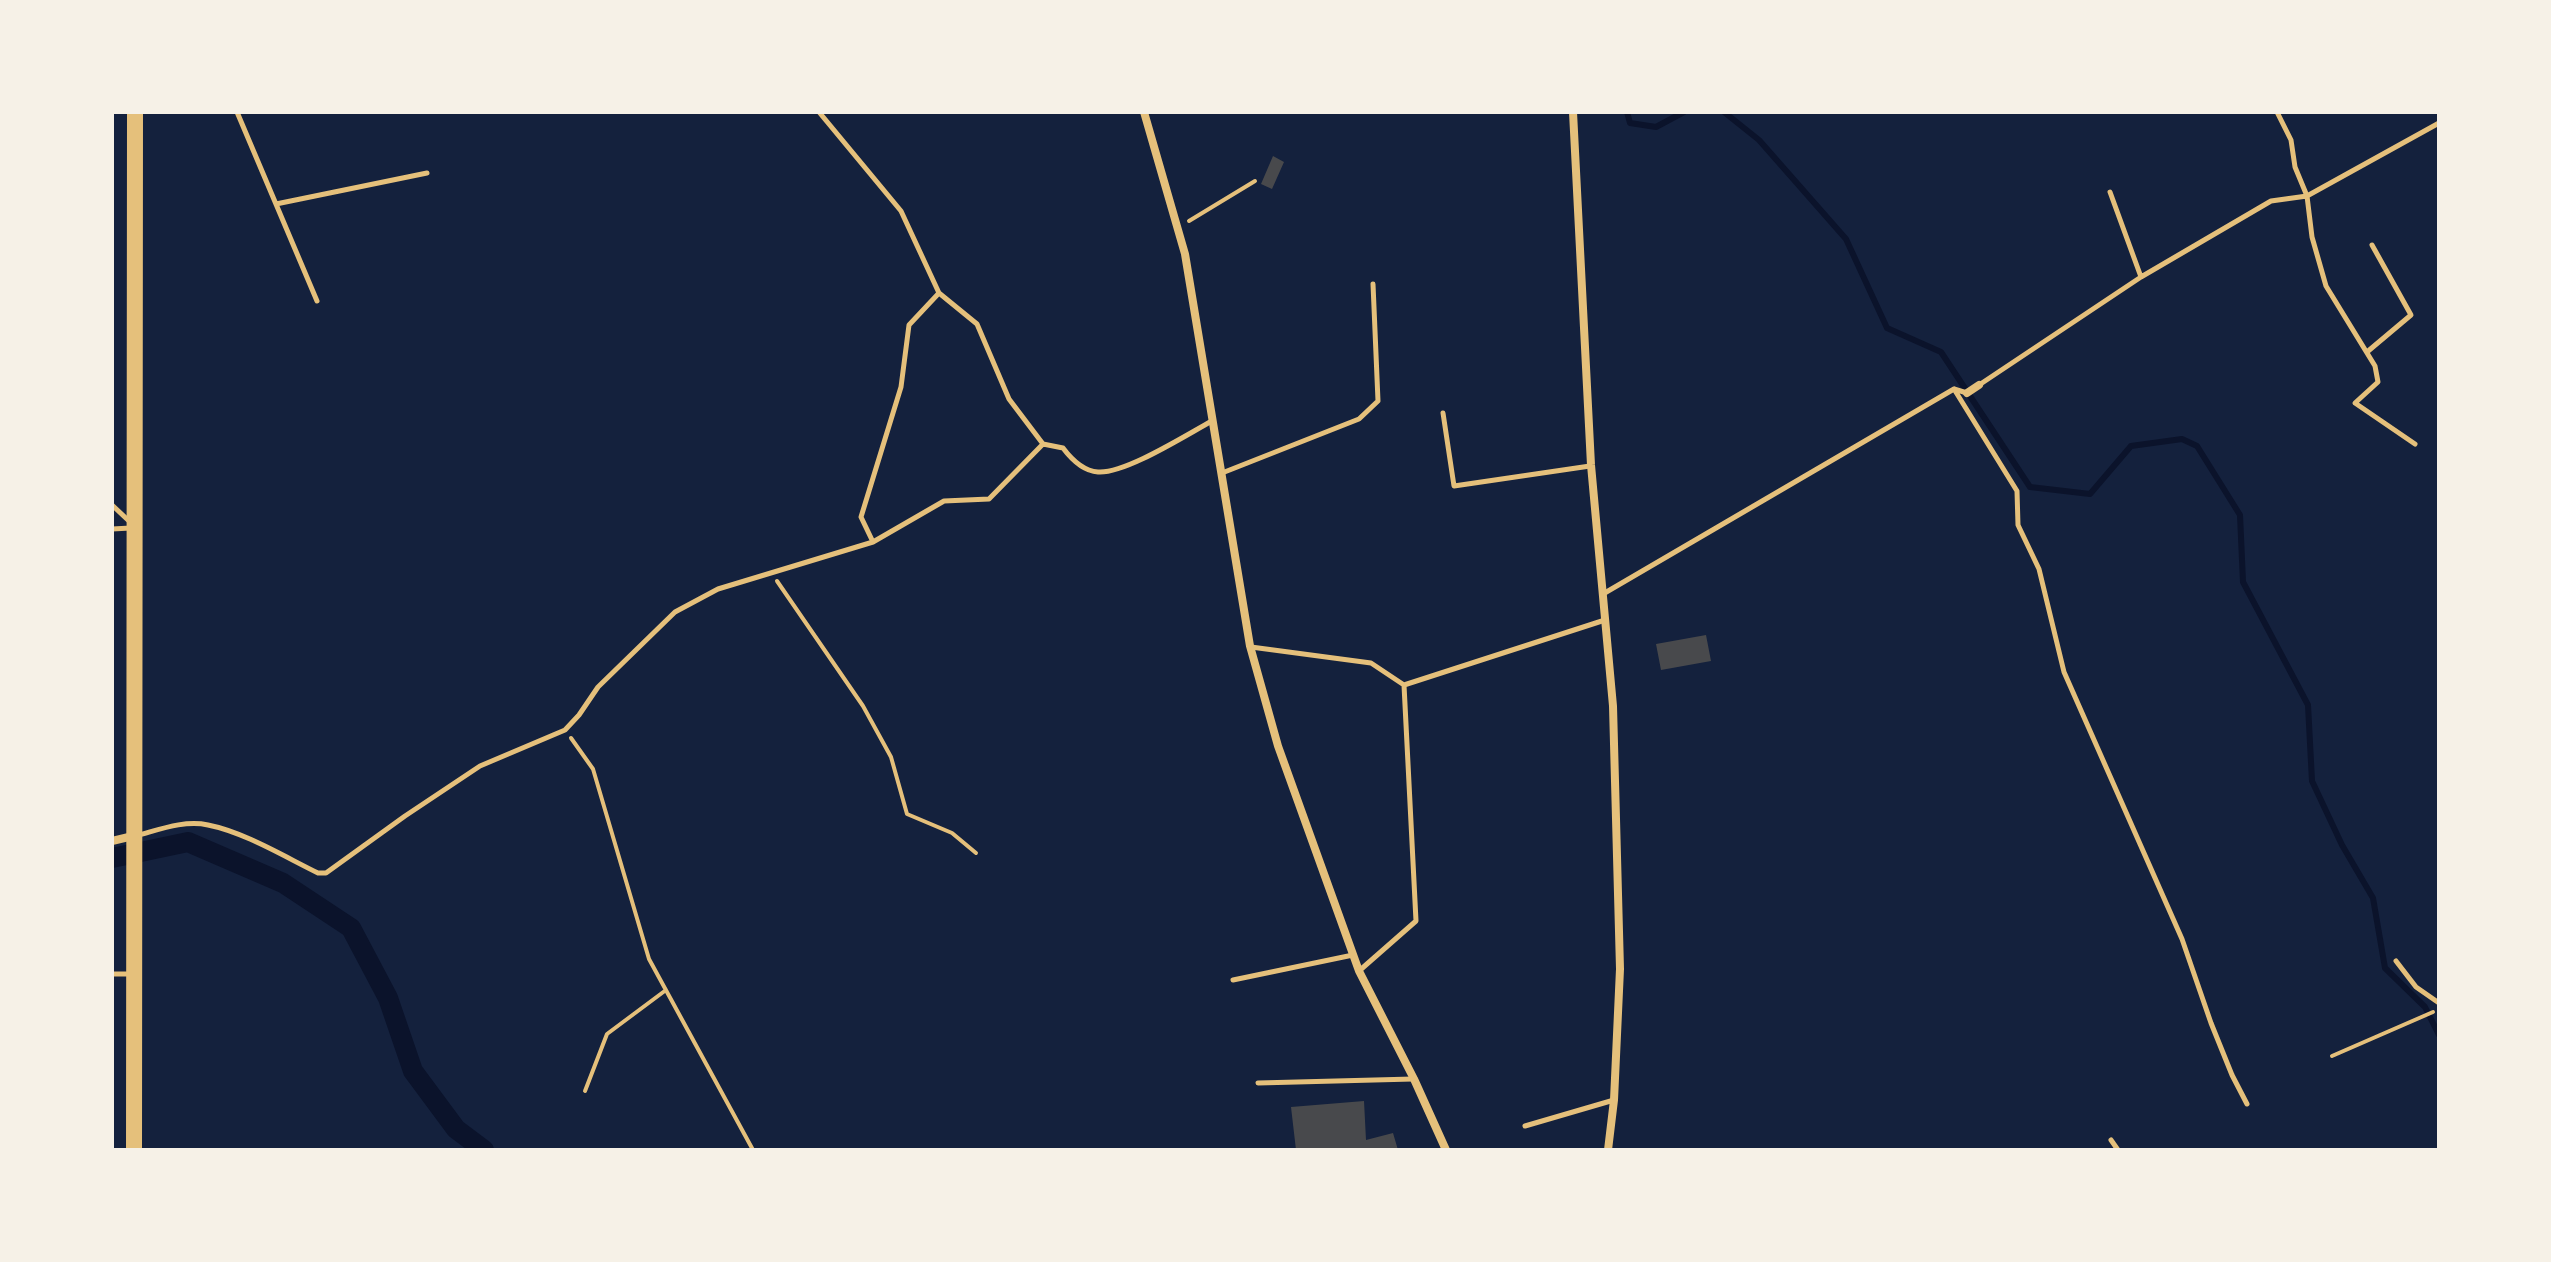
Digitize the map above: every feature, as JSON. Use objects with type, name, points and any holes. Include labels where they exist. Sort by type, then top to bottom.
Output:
[{"type":"main road","points":[[134,1150],[135,112]]},
{"type":"street","points":[[1144,112],[1185,254],[1250,646],[1278,746],[1359,971],[1446,1150]]},
{"type":"street","points":[[1573,112],[1591,465],[1613,706],[1620,969],[1614,1100],[1608,1150]]},
{"type":"street","points":[[1967,393],[1979,385]]},
{"type":"street","points":[[112,841],[133,836]]},
{"type":"lane","points":[[237,112],[317,301]]},
{"type":"lane","points":[[819,112],[901,211],[939,293],[977,324],[1009,399],[1043,444],[1063,448],[1073,460],[1096,472],[1116,471],[1212,421]]},
{"type":"lane","points":[[2277,112],[2291,140],[2295,167],[2307,196],[2312,237],[2326,286],[2375,366],[2378,382],[2355,403],[2415,444]]},
{"type":"lane","points":[[1979,385],[2141,277],[2271,201],[2307,196],[2439,123]]},
{"type":"lane","points":[[276,204],[427,173]]},
{"type":"lane","points":[[2110,192],[2141,277]]},
{"type":"lane","points":[[2367,352],[2411,315],[2372,245]]},
{"type":"lane","points":[[1222,473],[1359,419],[1378,401],[1373,284]]},
{"type":"lane","points":[[873,542],[861,517],[901,387],[909,325],[939,293]]},
{"type":"lane","points":[[1603,594],[1954,389],[1967,393]]},
{"type":"lane","points":[[1954,389],[2017,491],[2018,525],[2039,569],[2064,672],[2182,939],[2211,1023],[2247,1104]]},
{"type":"lane","points":[[1443,413],[1454,486],[1591,465]]},
{"type":"lane","points":[[133,836],[180,825],[207,825],[237,835],[318,873],[326,873],[480,766],[565,730],[598,687],[675,612],[718,589],[873,542],[944,501],[989,499],[1043,444]]},
{"type":"lane","points":[[112,505],[136,528]]},
{"type":"lane","points":[[112,529],[136,528]]},
{"type":"lane","points":[[1404,685],[1605,620]]},
{"type":"lane","points":[[1250,646],[1371,663],[1404,685]]},
{"type":"lane","points":[[1359,971],[1416,921],[1404,685]]},
{"type":"lane","points":[[1233,980],[1353,955]]},
{"type":"lane","points":[[2396,961],[2416,987],[2439,1003]]},
{"type":"lane","points":[[112,974],[134,974]]},
{"type":"lane","points":[[1258,1083],[1414,1079]]},
{"type":"lane","points":[[1525,1126],[1614,1100]]},
{"type":"lane","points":[[2111,1140],[2118,1150]]},
{"type":"path","points":[[1177,228],[1255,181]]},
{"type":"path","points":[[771,573],[863,706],[891,757],[907,814],[952,833],[976,853]]},
{"type":"path","points":[[565,730],[593,769],[649,959],[753,1150]]},
{"type":"path","points":[[585,1091],[607,1034],[666,990]]},
{"type":"path","points":[[2332,1056],[2434,1012]]},
{"type":"building","points":[[1273,156],[1284,162],[1272,189],[1261,184]]},
{"type":"building","points":[[1706,635],[1711,661],[1661,670],[1656,644]]},
{"type":"building","points":[[1364,1101],[1366,1140],[1393,1133],[1398,1150],[1296,1150],[1291,1107]]},
{"type":"waterway","points":[[1627,112],[1630,123],[1656,127],[1684,112]]},
{"type":"waterway","points":[[1724,112],[1759,140],[1846,239],[1887,328],[1941,352],[2030,487],[2090,494],[2131,446],[2182,439],[2197,446],[2240,515],[2243,582],[2308,705],[2312,781],[2342,845],[2373,898],[2385,968],[2425,1007],[2439,1035]]},
{"type":"waterway","points":[[112,858],[188,842],[283,883],[351,928],[388,998],[413,1071],[456,1129],[484,1150]]}]
